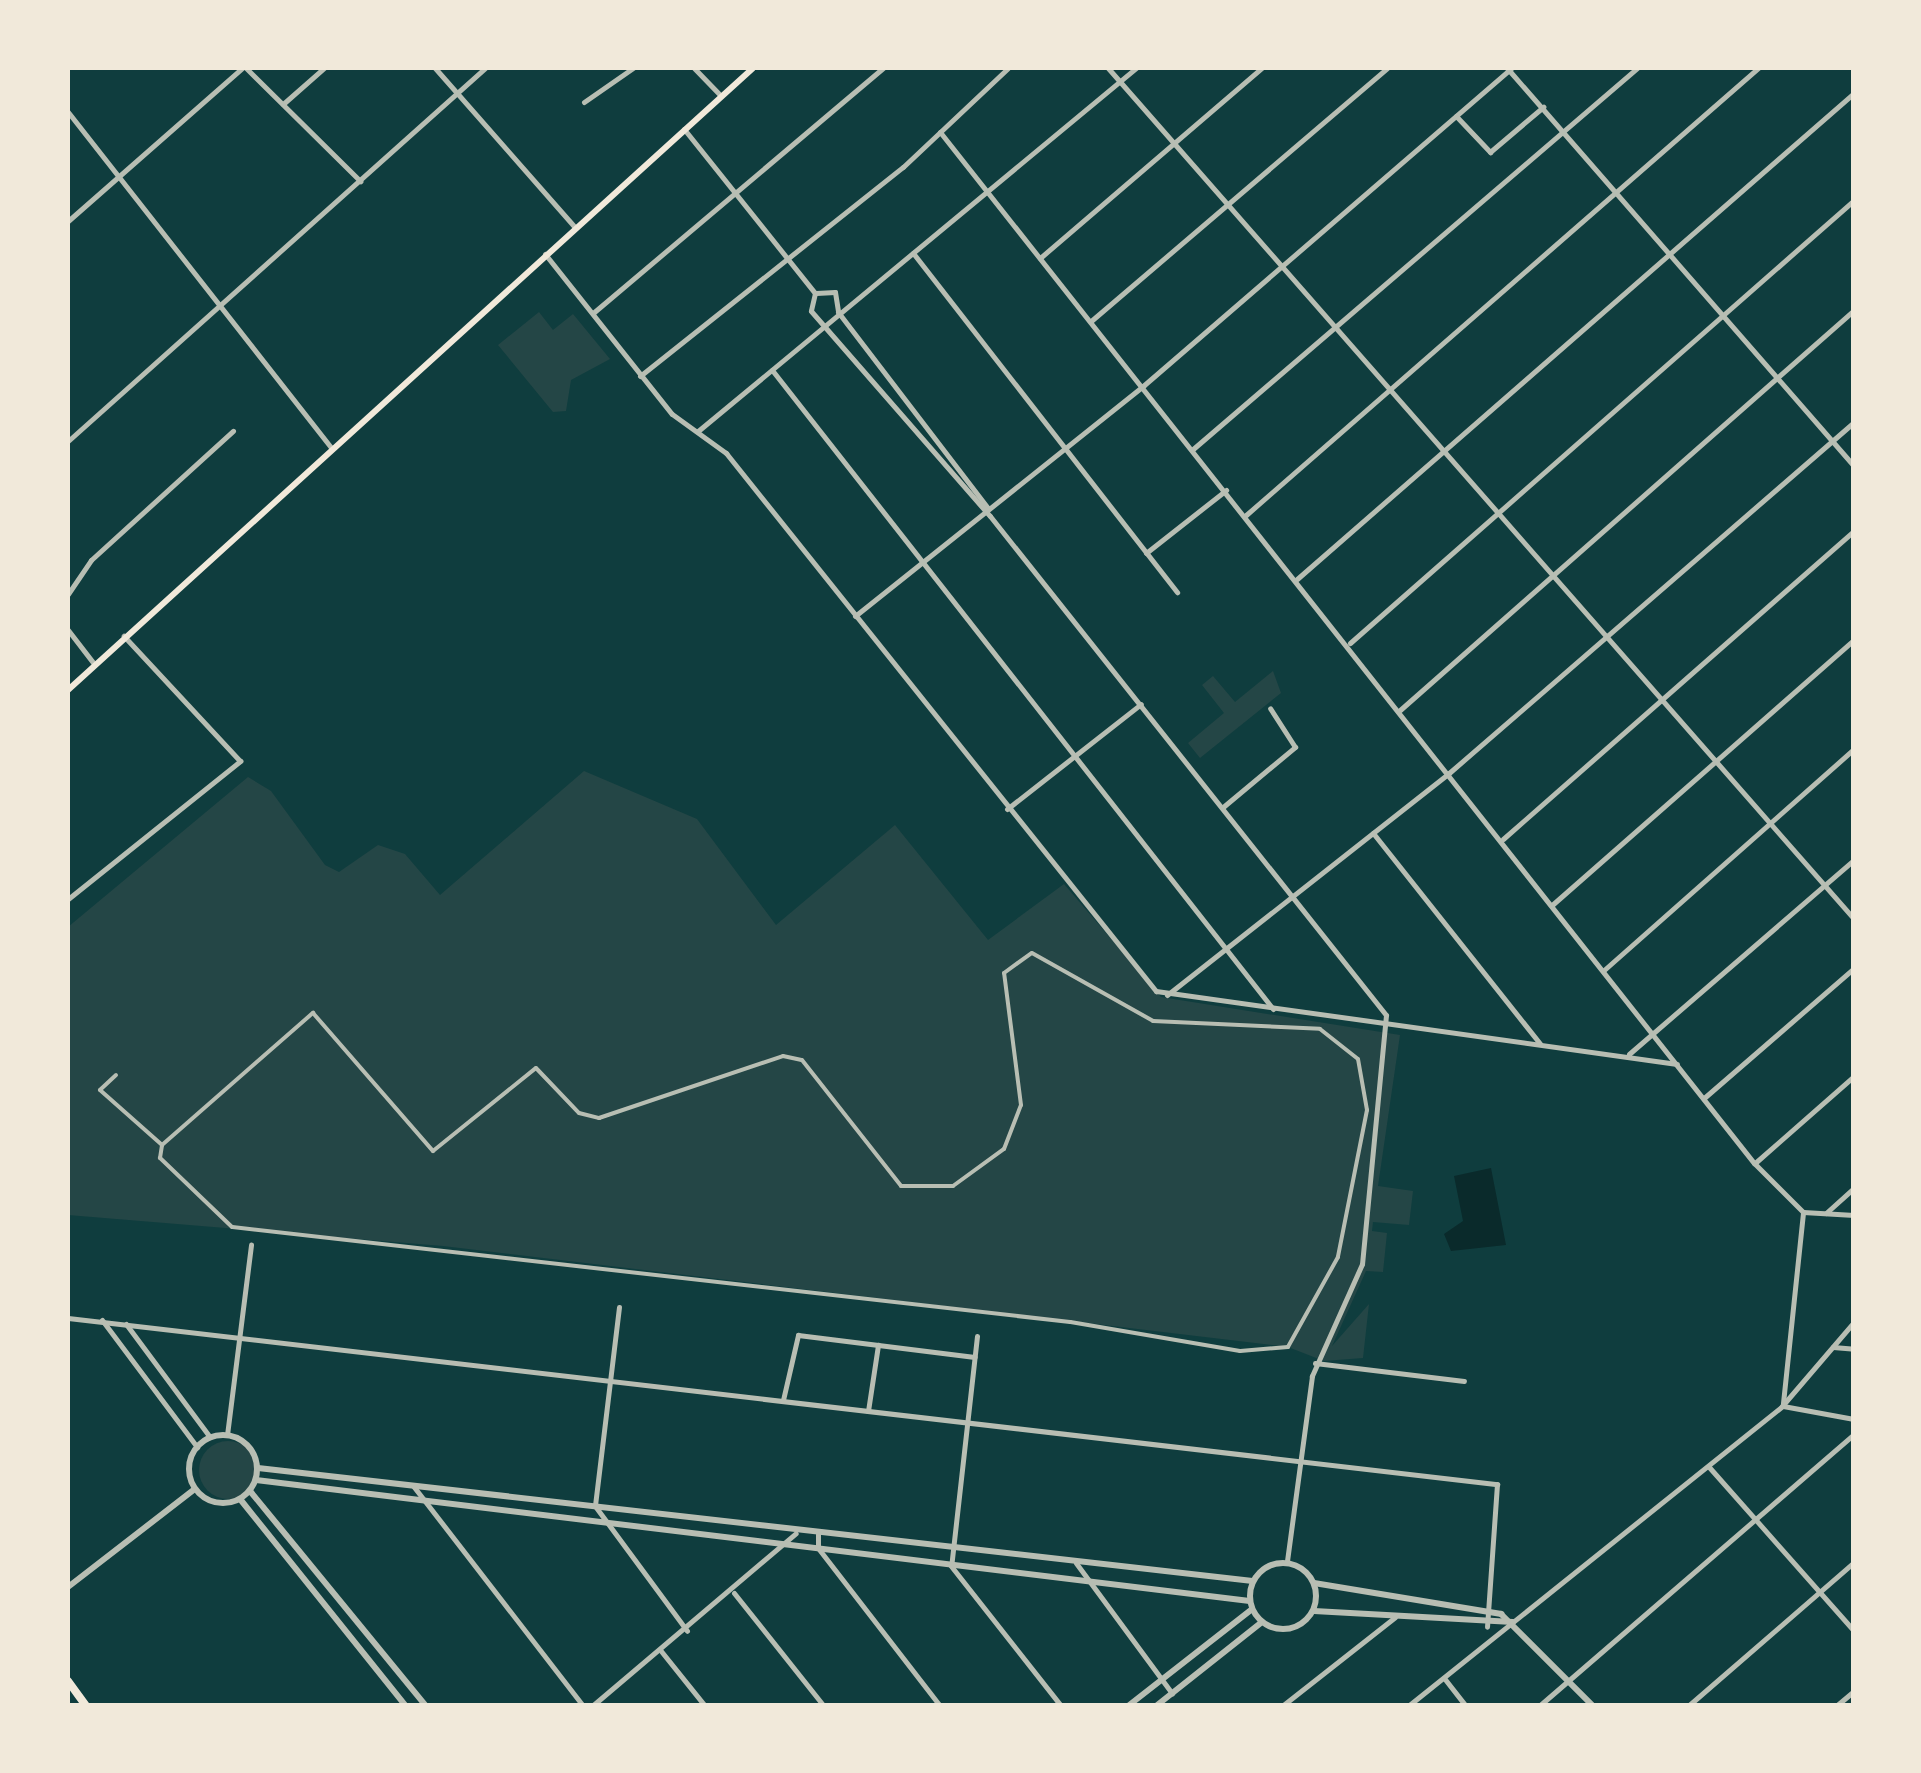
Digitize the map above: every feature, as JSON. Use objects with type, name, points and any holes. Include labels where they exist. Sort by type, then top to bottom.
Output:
[{"type":"main road","points":[[68,690],[331,446],[753,68]]},
{"type":"main road","points":[[68,1681],[86,1706]]},
{"type":"street","points":[[68,220],[244,68],[360,181]]},
{"type":"street","points":[[283,104],[324,68]]},
{"type":"street","points":[[435,68],[574,226]]},
{"type":"street","points":[[68,441],[223,307],[485,68]]},
{"type":"street","points":[[584,102],[633,68]]},
{"type":"street","points":[[694,68],[721,96]]},
{"type":"street","points":[[593,313],[741,197],[883,68]]},
{"type":"street","points":[[640,376],[789,260],[940,132],[1008,68]]},
{"type":"street","points":[[1108,68],[1854,919]]},
{"type":"street","points":[[698,431],[827,320],[989,194],[1136,68]]},
{"type":"street","points":[[1040,258],[1262,68]]},
{"type":"street","points":[[1091,321],[1387,68]]},
{"type":"street","points":[[854,616],[1142,386],[1510,68],[1854,466]]},
{"type":"street","points":[[1193,449],[1637,68]]},
{"type":"street","points":[[1246,515],[1758,68]]},
{"type":"street","points":[[1297,578],[1854,93]]},
{"type":"street","points":[[1456,116],[1490,152],[1543,107]]},
{"type":"street","points":[[68,112],[331,446]]},
{"type":"street","points":[[684,129],[816,293]]},
{"type":"street","points":[[940,132],[1350,643],[1754,1163],[1803,1212],[1854,1215]]},
{"type":"street","points":[[1350,643],[1854,200]]},
{"type":"street","points":[[545,253],[640,376],[726,453],[1007,809],[1166,995],[1389,1027],[1628,1054],[1677,1064]]},
{"type":"street","points":[[914,254],[1177,592]]},
{"type":"street","points":[[816,293],[835,292],[838,312],[988,512]]},
{"type":"street","points":[[816,293],[811,311],[827,320],[988,512],[1293,896],[1389,1027],[1362,1264],[1316,1362],[1287,1562]]},
{"type":"street","points":[[1400,710],[1854,310]]},
{"type":"street","points":[[772,370],[919,563],[1274,1010]]},
{"type":"street","points":[[1166,995],[1449,773],[1854,422]]},
{"type":"street","points":[[68,594],[91,560],[234,431]]},
{"type":"street","points":[[1146,553],[1226,490]]},
{"type":"street","points":[[1502,840],[1854,531]]},
{"type":"street","points":[[68,630],[95,665]]},
{"type":"street","points":[[68,899],[240,761],[124,636]]},
{"type":"street","points":[[1552,905],[1854,640]]},
{"type":"street","points":[[1007,809],[1142,704]]},
{"type":"street","points":[[1223,807],[1295,748],[1270,708]]},
{"type":"street","points":[[1604,970],[1854,749]]},
{"type":"street","points":[[1373,833],[1540,1044]]},
{"type":"street","points":[[1628,1054],[1854,860]]},
{"type":"street","points":[[1032,954],[1156,1022],[1320,1029],[1358,1059],[1366,1079],[1338,1257],[1320,1302],[1288,1347],[1240,1350],[1104,1326],[232,1228],[160,1158],[162,1145],[313,1014],[433,1151],[536,1068],[579,1113],[599,1118],[783,1056],[802,1060],[902,1186],[953,1186],[1004,1148],[1022,1105],[1004,974],[1032,954]]},
{"type":"street","points":[[1704,1098],[1854,968]]},
{"type":"street","points":[[116,1075],[100,1090],[162,1145]]},
{"type":"street","points":[[1754,1163],[1854,1076]]},
{"type":"street","points":[[1826,1213],[1854,1188]]},
{"type":"street","points":[[1782,1406],[1803,1212]]},
{"type":"street","points":[[226,1435],[250,1245]]},
{"type":"street","points":[[619,1307],[595,1506],[604,1524],[686,1631]]},
{"type":"street","points":[[68,1318],[1500,1487],[1486,1627]]},
{"type":"street","points":[[102,1320],[197,1447]]},
{"type":"street","points":[[1408,1706],[1782,1406],[1854,1322]]},
{"type":"street","points":[[126,1324],[210,1438]]},
{"type":"street","points":[[783,1400],[798,1334],[975,1356]]},
{"type":"street","points":[[977,1336],[951,1566],[1061,1706]]},
{"type":"street","points":[[868,1412],[878,1345]]},
{"type":"street","points":[[1832,1346],[1854,1349]]},
{"type":"street","points":[[1316,1362],[1464,1382]]},
{"type":"street","points":[[1782,1406],[1854,1420]]},
{"type":"street","points":[[1539,1706],[1854,1434]]},
{"type":"street","points":[[226,1435],[249,1445],[258,1468],[256,1480],[240,1499],[216,1503],[195,1489],[189,1468],[197,1447],[210,1438],[226,1435]]},
{"type":"street","points":[[1708,1467],[1854,1631]]},
{"type":"street","points":[[258,1468],[796,1533],[1253,1580],[1287,1562]]},
{"type":"street","points":[[256,1480],[1084,1580],[1250,1605]]},
{"type":"street","points":[[412,1484],[583,1706]]},
{"type":"street","points":[[68,1588],[195,1489]]},
{"type":"street","points":[[250,1491],[426,1706]]},
{"type":"street","points":[[240,1499],[408,1706],[420,1698]]},
{"type":"street","points":[[592,1706],[790,1546],[796,1533]]},
{"type":"street","points":[[818,1534],[818,1548],[940,1706]]},
{"type":"street","points":[[1287,1562],[1314,1583],[1488,1611],[1514,1622],[1593,1706]]},
{"type":"street","points":[[1688,1706],[1854,1562]]},
{"type":"street","points":[[1076,1563],[1084,1580],[1172,1693]]},
{"type":"street","points":[[1253,1580],[1250,1605],[1262,1622],[1290,1628],[1312,1612],[1486,1627],[1514,1622]]},
{"type":"street","points":[[1312,1612],[1314,1583]]},
{"type":"street","points":[[734,1593],[824,1706]]},
{"type":"street","points":[[1128,1706],[1250,1605]]},
{"type":"street","points":[[1282,1706],[1394,1617]]},
{"type":"street","points":[[1156,1706],[1262,1622]]},
{"type":"street","points":[[661,1651],[704,1706]]},
{"type":"street","points":[[1444,1678],[1466,1706]]},
{"type":"street","points":[[1836,1706],[1854,1690]]},
{"type":"shaded area","points":[[539,312],[553,330],[573,314],[610,359],[571,380],[566,411],[553,412],[498,345]]},
{"type":"shaded area","points":[[1273,671],[1281,693],[1200,758],[1188,743],[1224,713],[1202,685],[1213,676],[1235,702]]},
{"type":"shaded area","points":[[584,771],[697,819],[776,925],[895,825],[988,940],[1064,884],[1161,997],[1400,1035],[1378,1186],[1413,1191],[1409,1225],[1373,1222],[1372,1231],[1387,1233],[1383,1272],[1366,1271],[1332,1346],[1369,1304],[1363,1358],[1324,1361],[1288,1347],[443,1246],[68,1215],[68,927],[248,777],[271,791],[325,865],[339,872],[378,845],[405,854],[440,895]]},
{"type":"shaded area","points":[[1491,1168],[1506,1245],[1451,1251],[1444,1234],[1463,1221],[1454,1176]]},
{"type":"shaded area","points":[[228,1441],[248,1450],[257,1470],[248,1490],[228,1499],[208,1490],[199,1470],[208,1450]]}]
